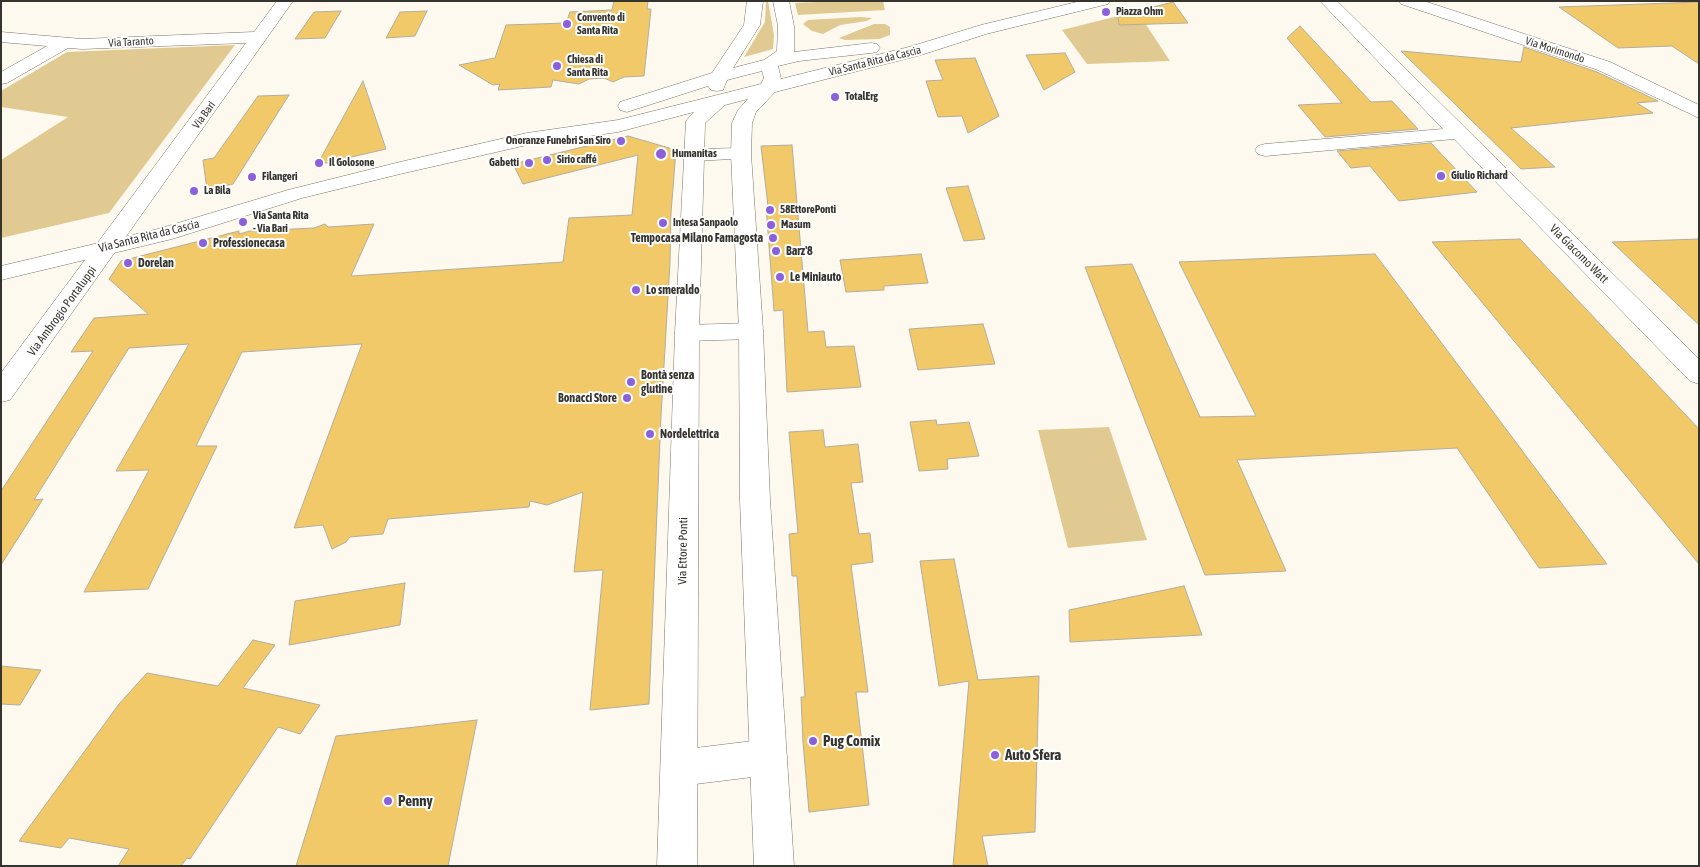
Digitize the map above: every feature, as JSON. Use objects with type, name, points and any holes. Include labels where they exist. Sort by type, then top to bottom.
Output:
[{"type":"street","name":"Via Bari","points":[[116,237],[285,1]]},
{"type":"street","points":[[720,99],[716,88],[718,77],[752,25],[755,1]]},
{"type":"street","points":[[774,866],[755,500],[751,331],[741,154],[742,123],[747,110],[768,89],[772,78],[770,64],[785,54],[787,48],[786,26],[781,1]]},
{"type":"street","name":"Via Santa Rita da Cascia","points":[[527,139],[618,126],[915,51],[981,30],[1102,1]]},
{"type":"street","name":"Via Giacomo Watt","points":[[1328,1],[1699,375]]},
{"type":"street","name":"Via Morimondo","points":[[1407,1],[1604,66],[1699,112]]},
{"type":"street","points":[[786,26],[806,38],[842,51]]},
{"type":"street","name":"Via Santa Rita da Cascia","points":[[1,255],[116,237],[164,234],[295,194],[527,139],[718,77],[798,56],[981,30]]},
{"type":"street","name":"Via Taranto","points":[[1,36],[63,44],[260,37]]},
{"type":"street","points":[[1,79],[63,44]]},
{"type":"street","name":"Via Ettore Ponti","points":[[677,866],[687,333],[696,121],[720,99]]},
{"type":"street","points":[[618,126],[644,127],[672,133],[695,148],[741,154]]},
{"type":"street","points":[[1265,150],[1459,133]]},
{"type":"street","name":"Via Santa Rita da Cascia","points":[[1,273],[116,237]]},
{"type":"street","name":"Via Ambrogio Portaluppi","points":[[1,393],[116,237]]},
{"type":"street","points":[[687,333],[751,331]]},
{"type":"street","points":[[679,768],[769,757]]},
{"type":"shaded area","points":[[766,1],[768,1],[774,35],[773,49],[744,57],[765,22]]},
{"type":"shaded area","points":[[883,1],[885,10],[798,15],[795,3]]},
{"type":"shaded area","points":[[1134,12],[1139,14],[1170,61],[1087,64],[1062,30]]},
{"type":"shaded area","points":[[872,18],[867,21],[840,25],[823,34],[812,31],[803,24],[808,20]]},
{"type":"shaded area","points":[[874,24],[885,24],[890,27],[890,35],[879,39],[845,40],[839,38]]},
{"type":"shaded area","points":[[235,45],[109,213],[1,238],[1,160],[68,117],[1,107],[1,91],[67,52]]},
{"type":"shaded area","points":[[1109,427],[1147,540],[1068,548],[1038,430]]},
{"type":"building","points":[[614,1],[648,1],[647,9],[651,9],[644,76],[624,77],[613,82],[604,78],[589,79],[579,84],[553,80],[551,87],[498,90],[500,84],[493,85],[459,65],[495,58],[506,25],[566,23],[570,12],[612,10]]},
{"type":"building","points":[[1173,2],[1188,23],[1119,25],[1118,16]]},
{"type":"building","points":[[1699,2],[1699,64],[1672,46],[1618,48],[1559,7]]},
{"type":"building","points":[[341,11],[325,38],[295,39],[314,12]]},
{"type":"building","points":[[427,11],[415,36],[386,38],[400,12]]},
{"type":"building","points":[[1300,26],[1371,102],[1392,101],[1418,129],[1325,137],[1298,105],[1342,103],[1287,38]]},
{"type":"building","points":[[1524,47],[1597,72],[1658,101],[1637,103],[1653,113],[1511,128],[1555,167],[1521,169],[1401,51],[1521,62]]},
{"type":"building","points":[[1065,53],[1075,72],[1044,90],[1026,55]]},
{"type":"building","points":[[975,58],[999,116],[968,133],[962,116],[938,117],[926,81],[943,80],[935,60]]},
{"type":"building","points":[[363,81],[386,149],[317,165]]},
{"type":"building","points":[[289,95],[233,184],[207,190],[203,160],[214,158],[258,96]]},
{"type":"building","points":[[628,136],[676,150],[661,416],[649,704],[590,710],[603,570],[574,572],[583,492],[547,505],[530,501],[529,507],[388,519],[383,534],[350,537],[346,542],[332,549],[323,525],[294,528],[362,344],[242,352],[196,446],[217,446],[148,589],[84,592],[149,470],[116,471],[189,344],[129,348],[34,500],[43,499],[1,565],[1,491],[93,351],[71,352],[94,318],[148,314],[109,279],[121,261],[239,231],[239,234],[250,231],[314,228],[325,224],[328,227],[374,224],[351,276],[563,262],[569,218],[632,215],[638,155],[523,184],[513,164]]},
{"type":"building","name":"Giulio Richard","points":[[1431,143],[1477,192],[1399,201],[1370,166],[1351,168],[1337,151]]},
{"type":"building","points":[[792,145],[808,332],[824,331],[826,347],[854,346],[861,387],[787,392],[783,310],[774,311],[766,206],[768,206],[761,146]]},
{"type":"building","points":[[968,186],[985,239],[964,241],[946,188]]},
{"type":"building","points":[[1520,239],[1699,429],[1699,564],[1432,242]]},
{"type":"building","points":[[1699,239],[1699,325],[1612,242]]},
{"type":"building","points":[[921,254],[928,283],[884,286],[884,290],[846,292],[840,260]]},
{"type":"building","points":[[1375,254],[1607,564],[1539,568],[1457,448],[1237,460],[1286,571],[1205,575],[1085,267],[1132,264],[1200,417],[1256,416],[1179,262]]},
{"type":"building","points":[[983,324],[995,364],[918,370],[909,329]]},
{"type":"building","points":[[936,420],[937,425],[969,422],[979,456],[947,459],[948,469],[919,471],[910,422]]},
{"type":"building","points":[[823,430],[825,447],[858,444],[863,482],[851,483],[859,534],[870,533],[873,562],[851,565],[868,692],[856,692],[869,805],[809,812],[803,742],[801,697],[805,697],[797,576],[792,576],[789,534],[798,533],[789,432]]},
{"type":"building","points":[[954,559],[978,680],[1039,676],[1035,832],[982,836],[988,866],[953,866],[969,681],[939,686],[920,561]]},
{"type":"building","points":[[405,583],[400,625],[289,645],[295,601]]},
{"type":"building","points":[[1184,586],[1202,635],[1070,642],[1069,610]]},
{"type":"building","points":[[253,640],[275,645],[243,688],[320,705],[300,734],[278,727],[190,859],[187,858],[181,866],[118,866],[129,849],[69,838],[61,848],[19,841],[119,704],[147,673],[218,686]]},
{"type":"building","points":[[1,666],[41,670],[20,705],[1,704]]},
{"type":"building","name":"Penny","points":[[477,720],[448,866],[296,866],[336,736]]},
{"type":"place","name":"Piazza Ohm","points":[[1106,12]]},
{"type":"place","name":"Convento di Santa Rita","points":[[567,24]]},
{"type":"place","name":"Chiesa di Santa Rita","points":[[557,66]]},
{"type":"place","name":"TotalErg","points":[[835,97]]},
{"type":"place","name":"Onoranze Funebri San Siro","points":[[621,141]]},
{"type":"place","name":"Humanitas","points":[[661,154]]},
{"type":"place","name":"Sirio caffé","points":[[547,160]]},
{"type":"place","name":"Il Golosone","points":[[319,163]]},
{"type":"place","name":"Gabetti","points":[[529,163]]},
{"type":"place","name":"Giulio Richard","points":[[1441,176]]},
{"type":"place","name":"Filangeri","points":[[252,177]]},
{"type":"place","name":"La Bila","points":[[194,191]]},
{"type":"place","name":"58EttorePonti","points":[[770,210]]},
{"type":"place","name":"Via Santa Rita - Via Bari","points":[[243,222]]},
{"type":"place","name":"Intesa Sanpaolo","points":[[663,223]]},
{"type":"place","name":"Masum","points":[[771,225]]},
{"type":"place","name":"Tempocasa Milano Famagosta","points":[[773,238]]},
{"type":"place","name":"Professionecasa","points":[[203,243]]},
{"type":"place","name":"Barz'8","points":[[776,251]]},
{"type":"place","name":"Dorelan","points":[[128,263]]},
{"type":"place","name":"Le Miniauto","points":[[780,277]]},
{"type":"place","name":"Lo smeraldo","points":[[636,290]]},
{"type":"place","name":"Bontà senza glutine","points":[[631,382]]},
{"type":"place","name":"Bonacci Store","points":[[627,398]]},
{"type":"place","name":"Nordelettrica","points":[[650,434]]},
{"type":"place","name":"Pug Comix","points":[[813,741]]},
{"type":"place","name":"Auto Sfera","points":[[995,755]]},
{"type":"place","name":"Penny","points":[[388,801]]}]
